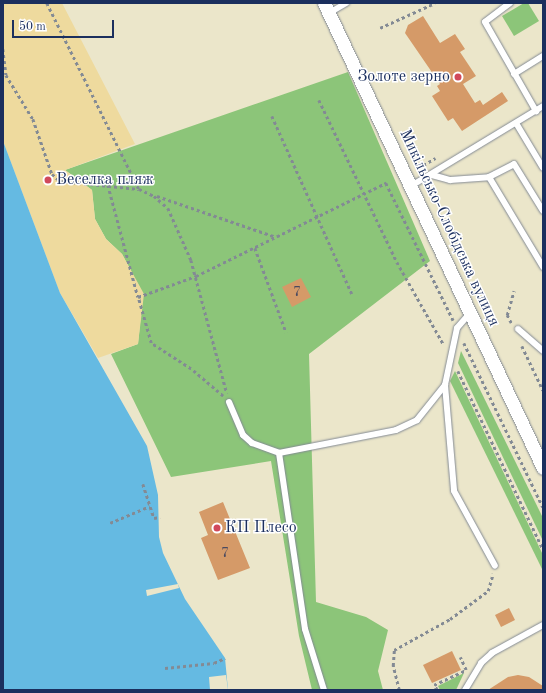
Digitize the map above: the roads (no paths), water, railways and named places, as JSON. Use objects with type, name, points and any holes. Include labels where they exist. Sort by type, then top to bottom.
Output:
[{"type":"street","name":"Микільсько-Слобідська вулиця","points":[[326,8],[543,468]]},
{"type":"lane","points":[[326,8],[346,3]]},
{"type":"lane","points":[[510,3],[485,22],[536,111]]},
{"type":"lane","points":[[514,74],[543,56]]},
{"type":"lane","points":[[411,186],[432,175],[543,106]]},
{"type":"lane","points":[[516,123],[543,168]]},
{"type":"lane","points":[[432,175],[450,180],[489,177],[514,164],[543,211]]},
{"type":"lane","points":[[489,177],[543,268]]},
{"type":"lane","points":[[229,402],[243,435],[257,446],[279,453],[396,430],[417,420],[445,385],[453,361],[457,328],[470,313]]},
{"type":"lane","points":[[518,329],[543,351]]},
{"type":"lane","points":[[445,385],[454,491],[495,566]]},
{"type":"lane","points":[[279,453],[304,621],[324,690]]},
{"type":"lane","points":[[464,690],[481,663],[492,653],[543,625]]},
{"type":"water","points":[[3,141],[60,293],[147,446],[158,495],[159,537],[163,553],[185,599],[225,658],[228,690],[3,690]]},
{"type":"place","name":"Золоте зерно","points":[[458,77]]},
{"type":"place","name":"Веселка пляж","points":[[48,180]]},
{"type":"place","name":"КП Плесо","points":[[217,528]]}]
